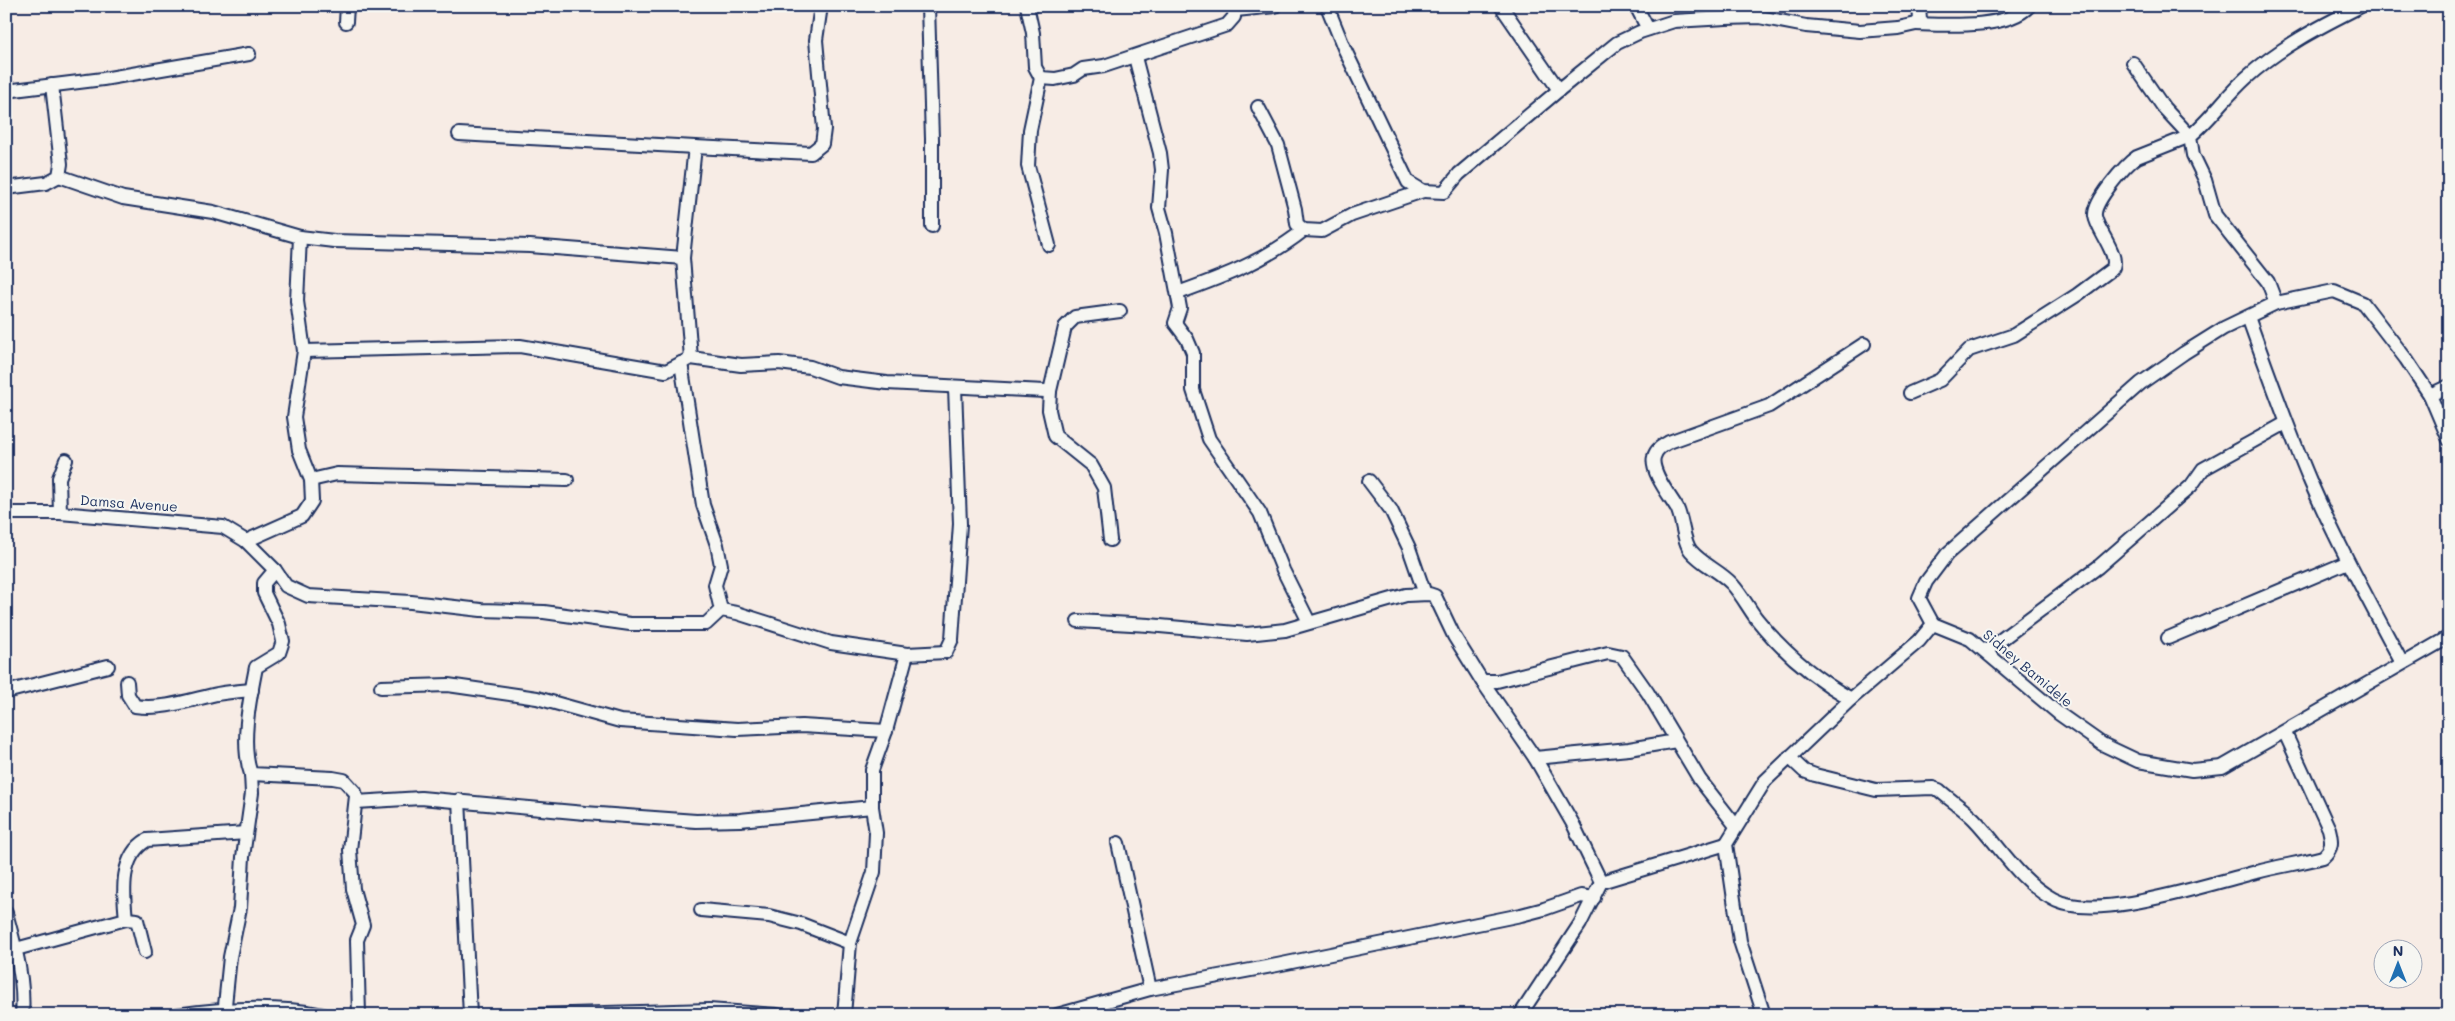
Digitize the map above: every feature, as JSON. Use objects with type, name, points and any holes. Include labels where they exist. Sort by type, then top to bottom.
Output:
[{"type":"street","points":[[346,22],[347,6]]},
{"type":"street","points":[[459,134],[811,153],[822,144],[824,129],[816,40],[821,6]]},
{"type":"street","points":[[928,6],[932,139],[932,226]]},
{"type":"street","points":[[1027,6],[1033,33],[1035,67],[1041,78],[1030,130],[1028,166],[1049,245]]},
{"type":"street","points":[[1041,78],[1055,79],[1074,75],[1083,69],[1104,66],[1135,57],[1227,25],[1234,17],[1235,8],[1276,6]]},
{"type":"street","points":[[1327,6],[1344,48],[1408,182],[1423,191]]},
{"type":"street","points":[[1501,6],[1559,90]]},
{"type":"street","points":[[1636,6],[1648,29]]},
{"type":"street","points":[[1258,106],[1278,145],[1295,209],[1297,224],[1304,230],[1322,231],[1352,215],[1423,191],[1444,192],[1460,174],[1617,43],[1648,29],[1674,21],[1725,12],[1806,26],[1860,31],[1898,28],[1919,15],[1930,25],[1958,25],[2006,20],[2019,14],[2029,6]]},
{"type":"street","points":[[1910,393],[1940,380],[1969,350],[2014,335],[2077,295],[2112,269],[2114,258],[2095,217],[2097,204],[2130,162],[2137,157],[2190,136],[2201,128],[2246,78],[2281,50],[2361,6]]},
{"type":"street","points":[[6,91],[103,79],[249,54]]},
{"type":"street","points":[[1135,57],[1160,153],[1162,170],[1159,208],[1178,293],[1180,308],[1175,324],[1193,353],[1192,390],[1209,439],[1260,512],[1284,570],[1309,622]]},
{"type":"street","points":[[2133,63],[2164,108],[2190,136],[2193,155],[2205,180],[2216,215],[2268,282],[2276,303]]},
{"type":"street","points":[[52,85],[61,164],[59,176]]},
{"type":"street","points":[[695,147],[683,258],[686,360],[703,505],[717,545],[721,565],[715,586],[721,610],[737,613],[831,643],[907,654],[946,652],[952,639],[960,524],[955,387]]},
{"type":"street","points":[[6,188],[46,183],[59,176],[123,198],[213,212],[300,237],[334,241],[530,246],[683,258]]},
{"type":"street","points":[[1178,293],[1221,278],[1279,249],[1304,230]]},
{"type":"street","points":[[246,541],[302,516],[312,501],[312,480],[298,450],[294,417],[304,352],[297,301],[300,237]]},
{"type":"street","points":[[1764,1015],[1740,941],[1726,844],[1736,826],[1765,781],[1851,699],[1919,641],[1933,624],[1919,598],[1926,582],[1947,554],[2141,384],[2184,352],[2276,303],[2334,291],[2363,303],[2406,358],[2430,395],[2449,440]]},
{"type":"street","points":[[1110,540],[1104,488],[1091,465],[1055,436],[1049,410],[1050,390],[1064,327],[1074,317],[1120,311]]},
{"type":"street","points":[[2248,317],[2286,422],[2348,562],[2402,663]]},
{"type":"street","points":[[1851,699],[1824,683],[1804,668],[1757,619],[1734,586],[1723,574],[1712,569],[1690,550],[1682,520],[1655,468],[1653,458],[1657,449],[1670,442],[1769,406],[1864,344]]},
{"type":"street","points":[[304,352],[520,346],[666,371],[686,360],[741,365],[780,363],[810,367],[838,377],[955,387],[1050,390]]},
{"type":"street","points":[[2430,395],[2449,386]]},
{"type":"street","points":[[1986,651],[2098,567],[2191,486],[2203,469],[2286,422]]},
{"type":"street","points":[[60,512],[59,478],[66,460]]},
{"type":"street","points":[[312,480],[337,474],[566,480]]},
{"type":"street","points":[[1369,481],[1391,510],[1409,548],[1425,594]]},
{"type":"street","name":"Damsa Avenue","points":[[6,513],[60,512],[223,527],[246,541],[275,570],[286,586],[308,596],[411,602],[481,610],[544,612],[630,624],[706,624],[721,610]]},
{"type":"street","points":[[2168,638],[2348,562]]},
{"type":"street","points":[[224,1012],[240,908],[246,833],[252,793],[251,774],[246,761],[246,743],[252,690],[256,667],[279,653],[282,641],[279,624],[264,593],[264,583],[275,570]]},
{"type":"street","points":[[1078,621],[1149,625],[1238,635],[1285,630],[1406,595],[1425,594],[1435,596],[1440,603],[1454,636],[1482,681],[1535,758],[1573,824],[1601,882],[1580,924],[1520,1015]]},
{"type":"street","name":"Sidney Bamidele","points":[[1933,624],[1970,639],[1986,651],[1993,660],[2088,736],[2138,761],[2192,770],[2222,768],[2449,637]]},
{"type":"street","points":[[1482,681],[1497,681],[1612,653],[1622,656],[1700,780],[1736,826]]},
{"type":"street","points":[[844,1015],[850,943],[874,872],[876,832],[872,807],[872,770],[886,731],[907,654]]},
{"type":"street","points":[[6,692],[108,666]]},
{"type":"street","points":[[1491,694],[1497,681]]},
{"type":"street","points":[[127,682],[128,695],[135,706],[139,707],[164,706],[218,694],[252,690]]},
{"type":"street","points":[[381,687],[457,686],[537,698],[620,721],[737,728],[802,726],[886,731]]},
{"type":"street","points":[[1789,757],[1810,773],[1876,790],[1933,788],[1939,790],[1973,818],[2020,876],[2052,899],[2063,904],[2077,906],[2158,899],[2258,871],[2323,857],[2330,851],[2332,840],[2329,829],[2285,733]]},
{"type":"street","points":[[1535,758],[1630,749],[1676,741]]},
{"type":"street","points":[[251,774],[306,775],[344,780],[355,792],[356,802],[350,850],[353,889],[363,925],[357,940],[359,1015]]},
{"type":"street","points":[[356,802],[421,798],[459,800],[585,813],[696,821],[740,820],[872,807]]},
{"type":"street","points":[[459,800],[470,1015]]},
{"type":"street","points":[[126,919],[123,892],[126,871],[136,847],[147,840],[246,833]]},
{"type":"street","points":[[1118,843],[1150,988]]},
{"type":"street","points":[[1601,882],[1726,844]]},
{"type":"street","points":[[1063,1014],[1150,988],[1286,963],[1521,915],[1581,896],[1594,898]]},
{"type":"street","points":[[701,910],[769,916],[801,924],[850,943]]},
{"type":"street","points":[[6,913],[16,949],[23,1002],[22,1015]]},
{"type":"street","points":[[16,949],[126,919],[137,920],[145,952]]},
{"type":"street","points":[[176,1015],[295,1009],[324,1015]]},
{"type":"street","points":[[536,1015],[709,1010],[777,1015]]}]
